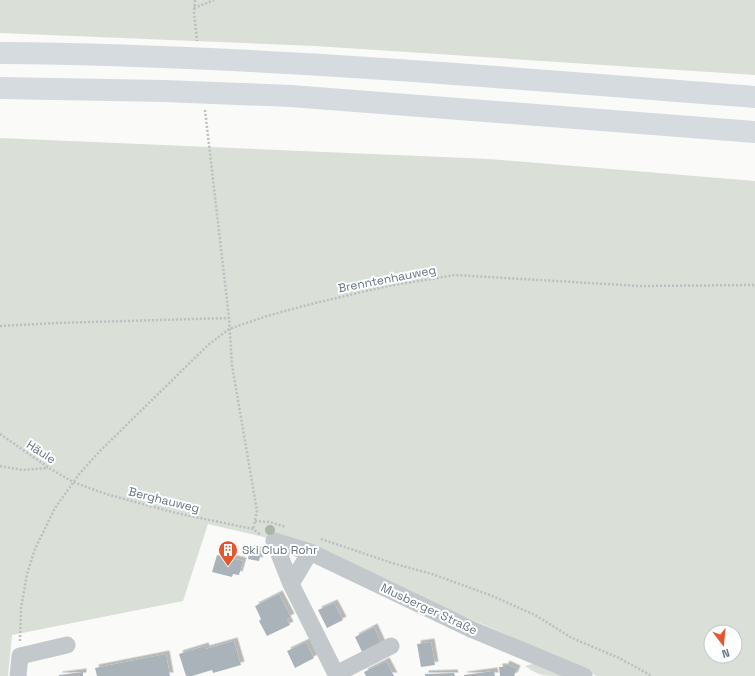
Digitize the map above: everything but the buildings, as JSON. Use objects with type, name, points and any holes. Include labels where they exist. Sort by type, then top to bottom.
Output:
[{"type":"highway","points":[[0,53],[155,57],[291,63],[755,98]]},
{"type":"highway","points":[[0,88],[164,90],[291,96],[755,132]]},
{"type":"street","name":"Musberger Straße","points":[[291,584],[274,541],[314,545],[473,630],[584,676]]},
{"type":"street","points":[[314,545],[291,584],[337,675],[391,646]]},
{"type":"street","points":[[18,676],[20,656],[67,645]]},
{"type":"path","points":[[195,0],[194,10],[214,0]]},
{"type":"path","points":[[208,141],[229,318],[232,365],[256,511],[255,521],[270,522],[291,529]]},
{"type":"path","name":"Brenntenhauweg","points":[[20,656],[20,608],[27,574],[35,549],[51,515],[73,482],[99,452],[208,345],[229,329],[267,316],[311,304],[388,286],[454,275],[640,286],[755,285]]},
{"type":"path","points":[[0,326],[57,322],[229,318]]},
{"type":"path","name":"Häule","points":[[0,434],[49,468],[73,482]]},
{"type":"path","points":[[0,466],[23,470],[49,468]]},
{"type":"path","name":"Berghauweg","points":[[73,482],[106,494],[176,513],[253,530],[255,521]]},
{"type":"path","points":[[314,545],[432,574],[490,595],[535,615],[572,638],[619,658],[652,676]]},
{"type":"shaded area","points":[[0,0],[755,0],[755,75],[315,46],[0,33]]},
{"type":"shaded area","points":[[0,138],[489,159],[755,181],[755,676],[597,676],[306,547],[208,524],[183,601],[12,635],[8,676],[0,676]]},
{"type":"shaded area","points":[[536,663],[561,673],[561,676],[542,675],[525,666]]},
{"type":"place","name":"Ski Club Rohr","points":[[228,567]]}]
